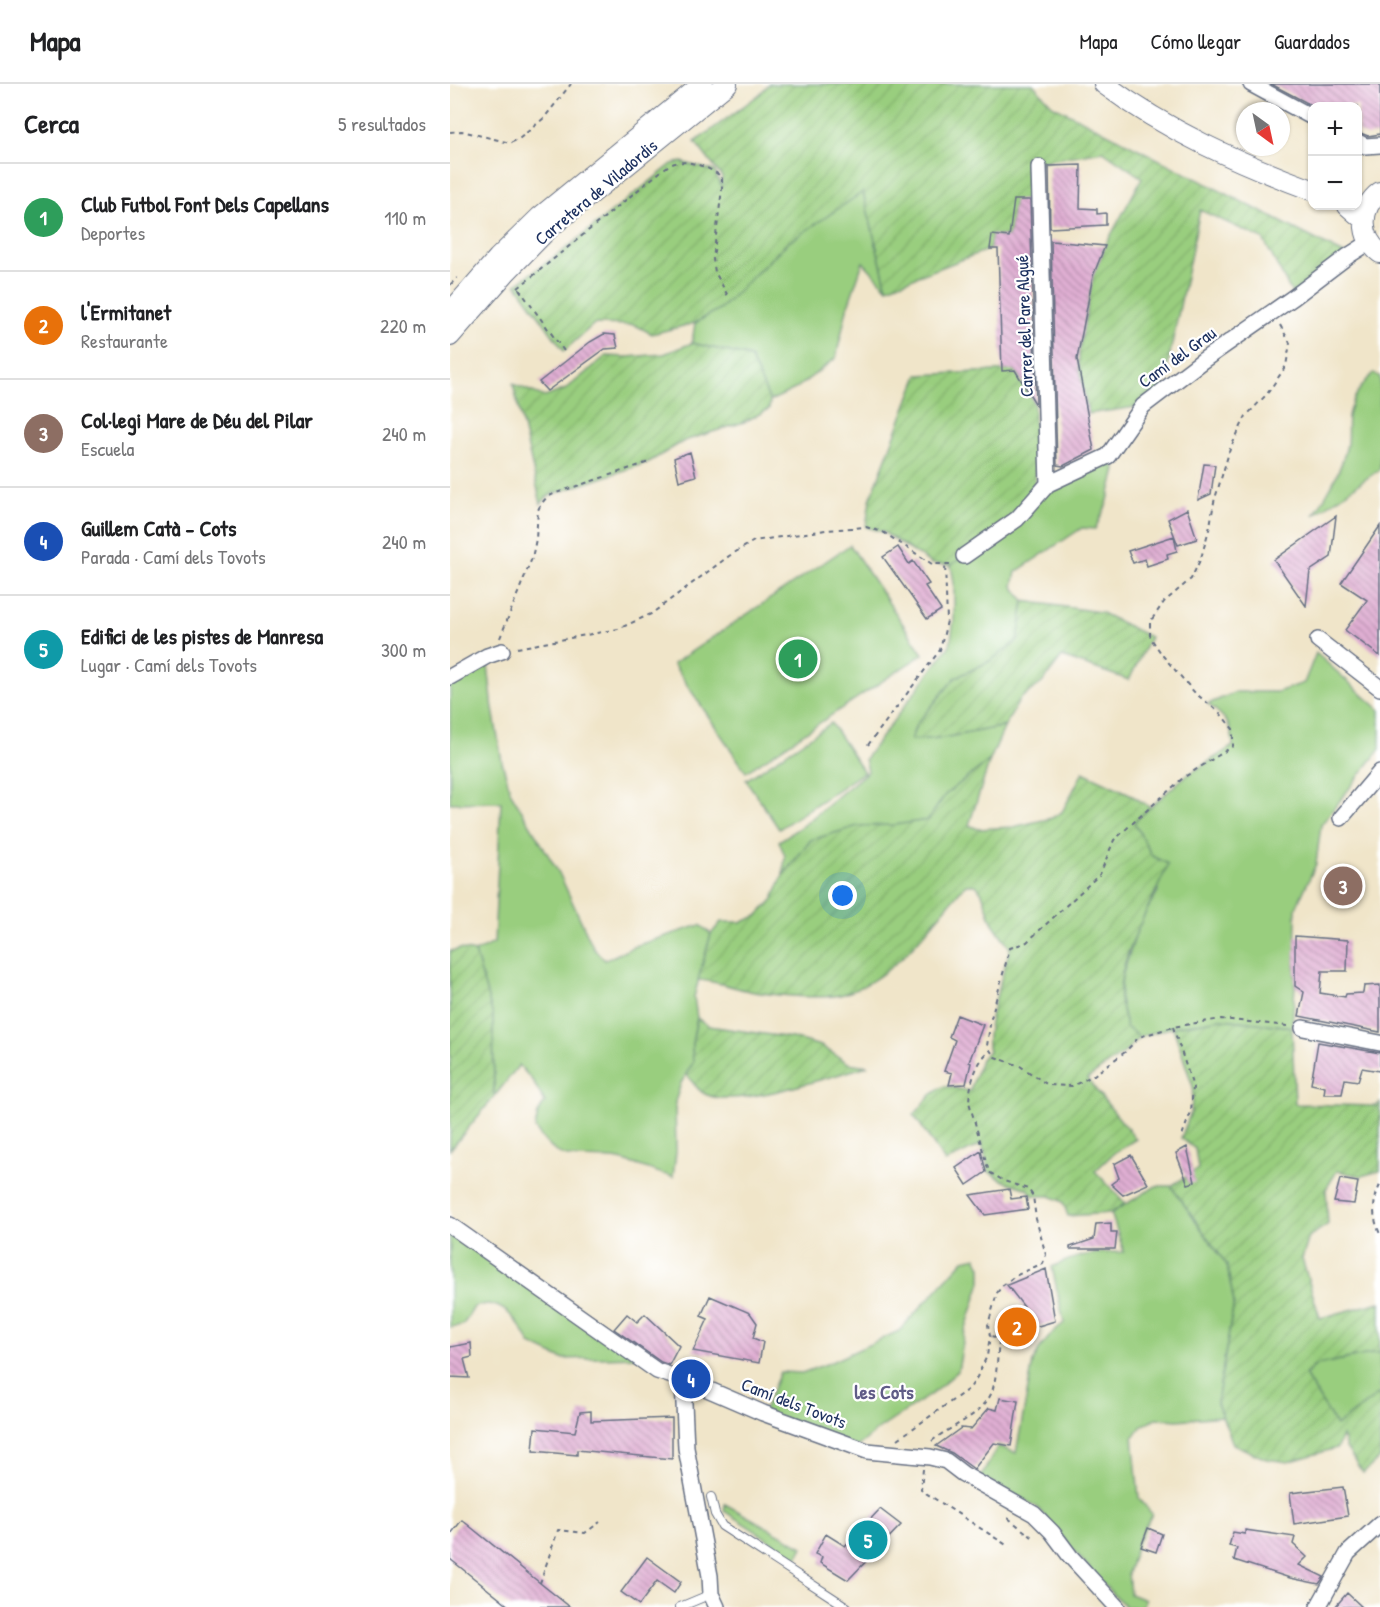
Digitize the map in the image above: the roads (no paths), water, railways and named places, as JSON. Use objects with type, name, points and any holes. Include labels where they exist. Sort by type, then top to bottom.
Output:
[{"type":"street","name":"Carretera de Viladordis","points":[[450,312],[498,258],[540,217],[703,84]]},
{"type":"street","name":"Carretera de Viladordis","points":[[450,336],[507,271],[549,228],[727,84]]},
{"type":"street","points":[[1104,84],[1135,107],[1221,153],[1308,188]]},
{"type":"street","points":[[1256,85],[1308,115]]},
{"type":"street","points":[[1362,144],[1380,145]]},
{"type":"street","name":"Carrer del Pare Algué","points":[[1040,167],[1048,484]]},
{"type":"street","points":[[1370,197],[1364,220],[1365,230],[1375,248]]},
{"type":"street","points":[[1353,210],[1364,220]]},
{"type":"street","name":"Camí del Grau","points":[[964,556],[1017,519],[1048,484],[1108,456],[1143,406],[1202,361],[1348,256],[1375,248]]},
{"type":"street","points":[[1318,640],[1380,688]]},
{"type":"street","points":[[450,677],[487,656],[499,652]]},
{"type":"street","points":[[1341,818],[1380,772]]},
{"type":"street","points":[[1303,1028],[1380,1044]]},
{"type":"street","name":"Camí dels Tovots","points":[[450,1225],[657,1371],[867,1451],[925,1456],[946,1461],[963,1474],[1034,1514],[1117,1607]]},
{"type":"street","points":[[683,1381],[686,1448],[714,1600]]},
{"type":"street","points":[[1318,1607],[1348,1553],[1380,1524]]},
{"type":"lane","points":[[711,1497],[715,1514],[722,1526],[847,1607]]},
{"type":"lane","points":[[680,1607],[714,1600]]},
{"type":"place","name":"Club Futbol Font Dels Capellans","points":[[798,659]]},
{"type":"place","name":"Col·legi Mare de Déu del Pilar","points":[[1343,886]]},
{"type":"place","name":"l'Ermitanet","points":[[1017,1327]]},
{"type":"place","name":"Guillem Catà - Cots","points":[[691,1379]]},
{"type":"place","name":"Edifici de les pistes de Manresa","points":[[868,1540]]},
{"type":"district","name":"les Cots","points":[[884,1391]]}]
